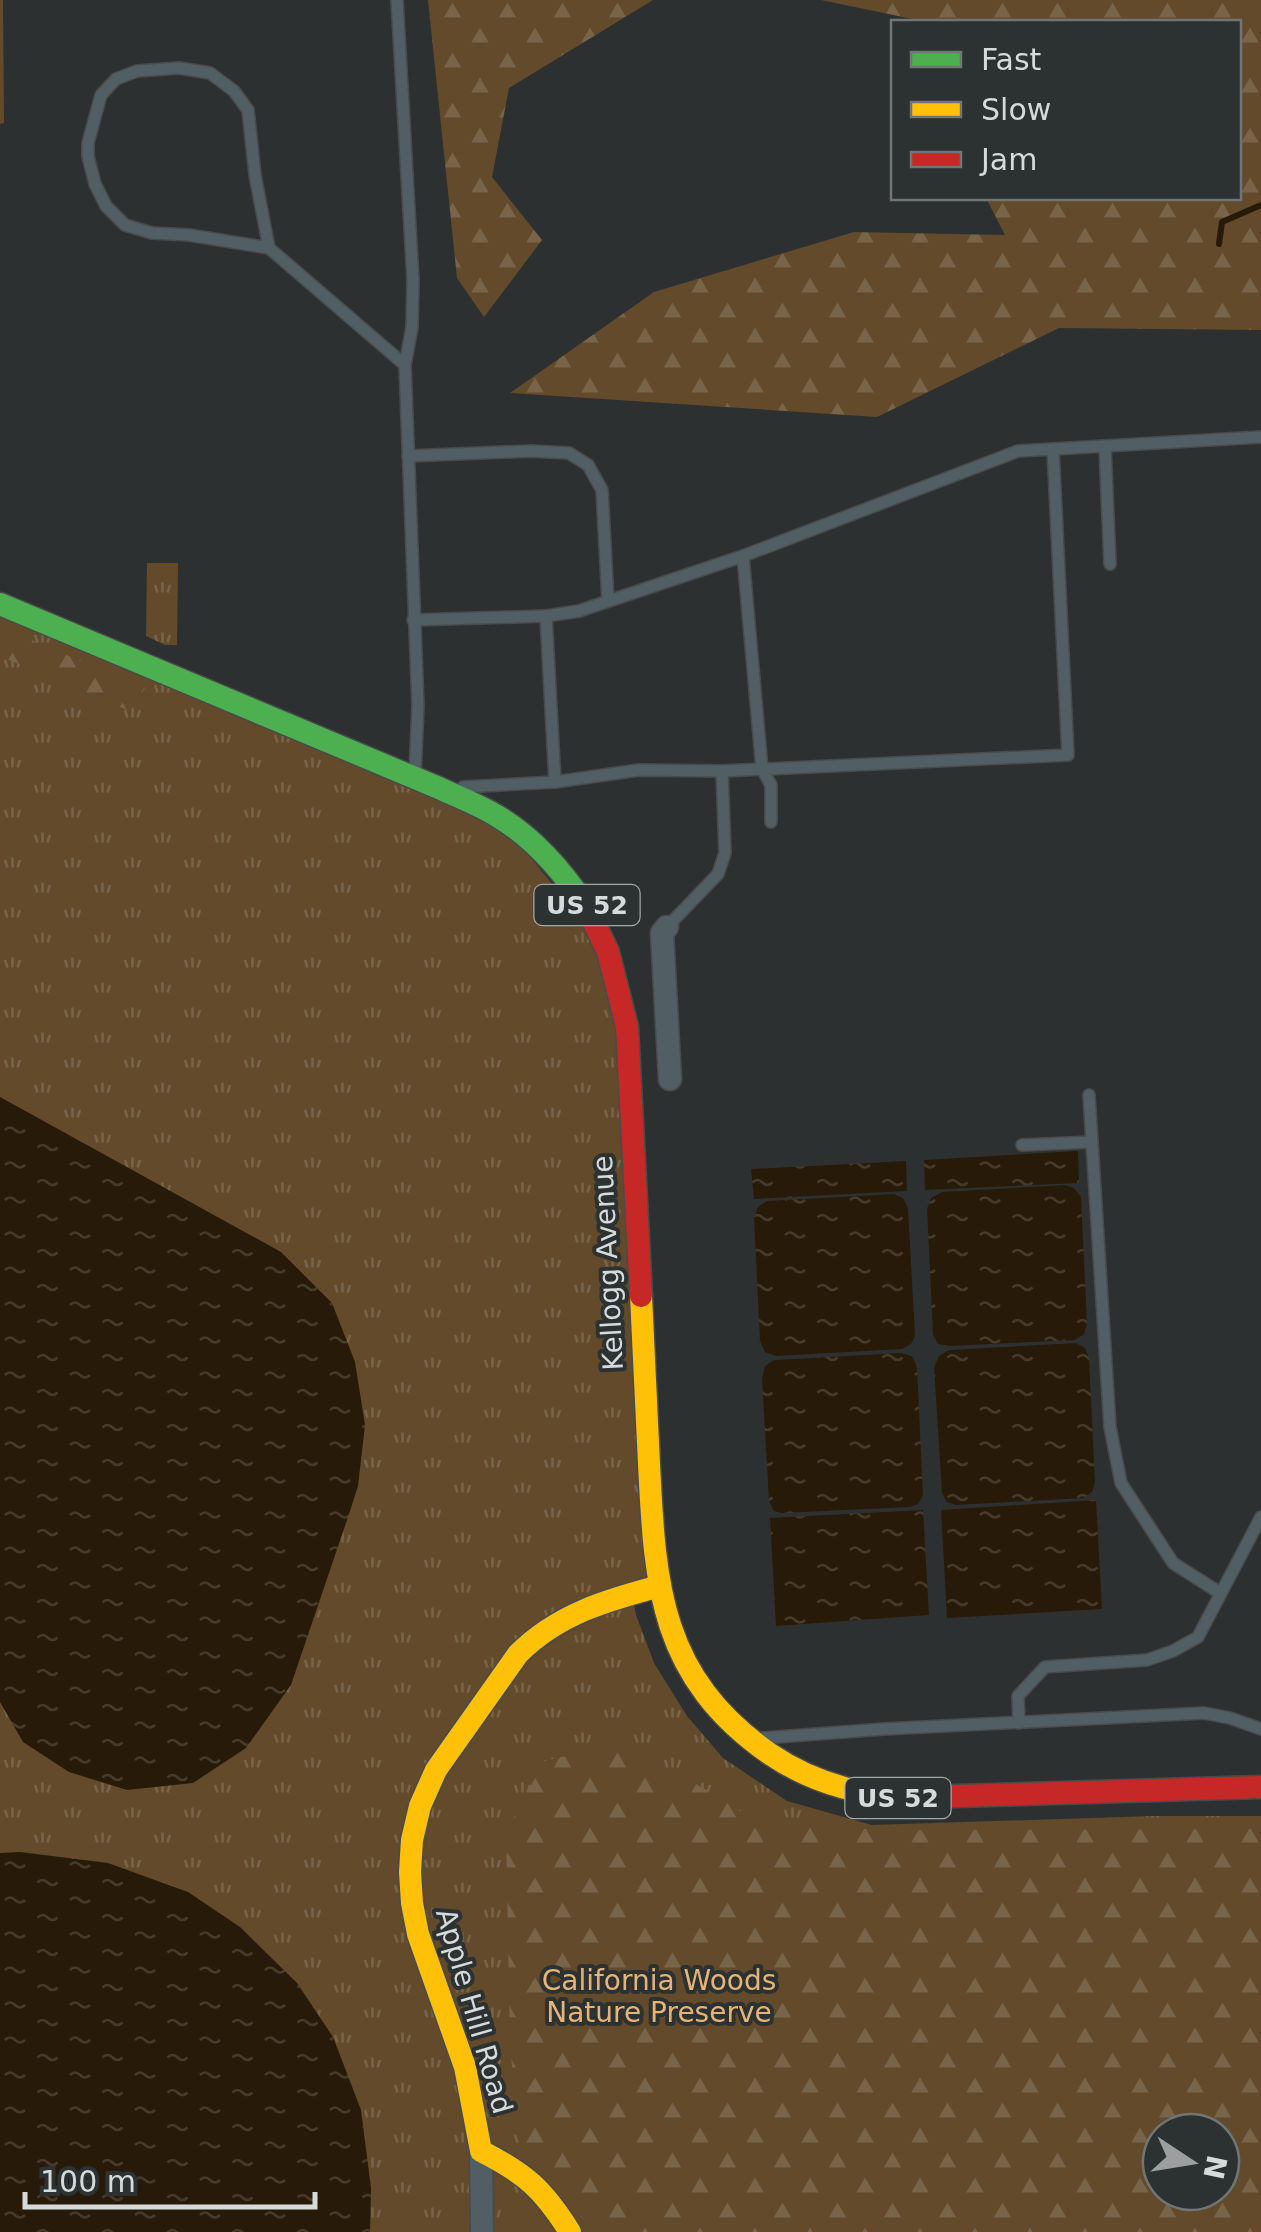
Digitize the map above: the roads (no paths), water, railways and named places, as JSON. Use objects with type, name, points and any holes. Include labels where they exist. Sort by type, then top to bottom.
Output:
[{"type":"main road","name":"Kellogg Avenue","points":[[0,604],[496,815],[560,869],[583,898],[611,956],[627,1028],[653,1539],[664,1610],[674,1640],[695,1676],[751,1739],[798,1770],[829,1783],[902,1798],[1261,1786]]},
{"type":"main road","name":"Apple Hill Road","points":[[570,2232],[553,2203],[534,2182],[519,2170],[481,2152],[462,2058],[423,1958],[412,1908],[411,1852],[420,1804],[432,1777],[520,1652],[541,1632],[569,1615],[601,1601],[660,1586]]},
{"type":"street","points":[[667,926],[662,932],[670,1079]]},
{"type":"street","points":[[481,2152],[482,2232]]},
{"type":"lane","points":[[397,0],[413,280],[412,328],[405,365],[418,706],[414,778]]},
{"type":"lane","points":[[268,248],[248,110],[234,92],[210,73],[179,68],[137,71],[116,79],[102,95],[88,142],[88,156],[106,206],[125,225],[152,233],[268,248],[405,365]]},
{"type":"lane","points":[[413,620],[546,616],[578,611],[744,556],[1018,451],[1261,437]]},
{"type":"lane","points":[[1105,446],[1110,564]]},
{"type":"lane","points":[[439,788],[555,782],[640,770],[722,771],[1068,755],[1053,449]]},
{"type":"lane","points":[[408,456],[531,451],[568,453],[588,465],[602,490],[608,601]]},
{"type":"lane","points":[[744,556],[762,769],[771,785],[771,822]]},
{"type":"lane","points":[[546,616],[555,782]]},
{"type":"lane","points":[[667,926],[718,874],[725,853],[722,771]]},
{"type":"lane","points":[[1089,1096],[1110,1428],[1121,1483],[1173,1564],[1220,1593]]},
{"type":"lane","points":[[1022,1145],[1092,1142]]},
{"type":"lane","points":[[1019,1723],[1018,1696],[1045,1666],[1147,1660],[1198,1637],[1261,1517]]},
{"type":"lane","points":[[751,1739],[1204,1713],[1261,1729]]},
{"type":"water","points":[[0,1097],[281,1252],[332,1303],[355,1362],[365,1425],[358,1486],[291,1685],[246,1748],[193,1783],[127,1790],[69,1772],[23,1742],[0,1702]]},
{"type":"water","points":[[1078,1151],[1079,1183],[925,1190],[924,1160]]},
{"type":"water","points":[[906,1161],[907,1191],[754,1199],[751,1169]]},
{"type":"water","points":[[1065,1185],[1081,1197],[1087,1324],[1084,1334],[1075,1340],[938,1344],[933,1335],[927,1209],[931,1198],[942,1192]]},
{"type":"water","points":[[894,1194],[903,1198],[908,1208],[915,1336],[911,1344],[902,1349],[776,1356],[765,1352],[760,1341],[754,1218],[758,1207],[767,1201]]},
{"type":"water","points":[[1076,1343],[1085,1348],[1089,1358],[1095,1482],[1092,1492],[1083,1498],[956,1505],[947,1502],[942,1493],[934,1367],[939,1356],[949,1350]]},
{"type":"water","points":[[902,1353],[913,1357],[917,1368],[923,1496],[918,1504],[774,1511],[769,1501],[762,1379],[765,1366],[774,1360]]},
{"type":"water","points":[[1096,1500],[1102,1609],[947,1618],[941,1510]]},
{"type":"water","points":[[923,1510],[929,1615],[776,1626],[770,1518]]},
{"type":"water","points":[[0,1853],[108,1863],[188,1892],[240,1927],[297,1983],[333,2037],[361,2110],[371,2188],[370,2232],[0,2232]]},
{"type":"waterway","points":[[1219,244],[1222,222],[1261,205]]},
{"type":"park label","name":"California Woods Nature Preserve","points":[[659,1996]]}]
